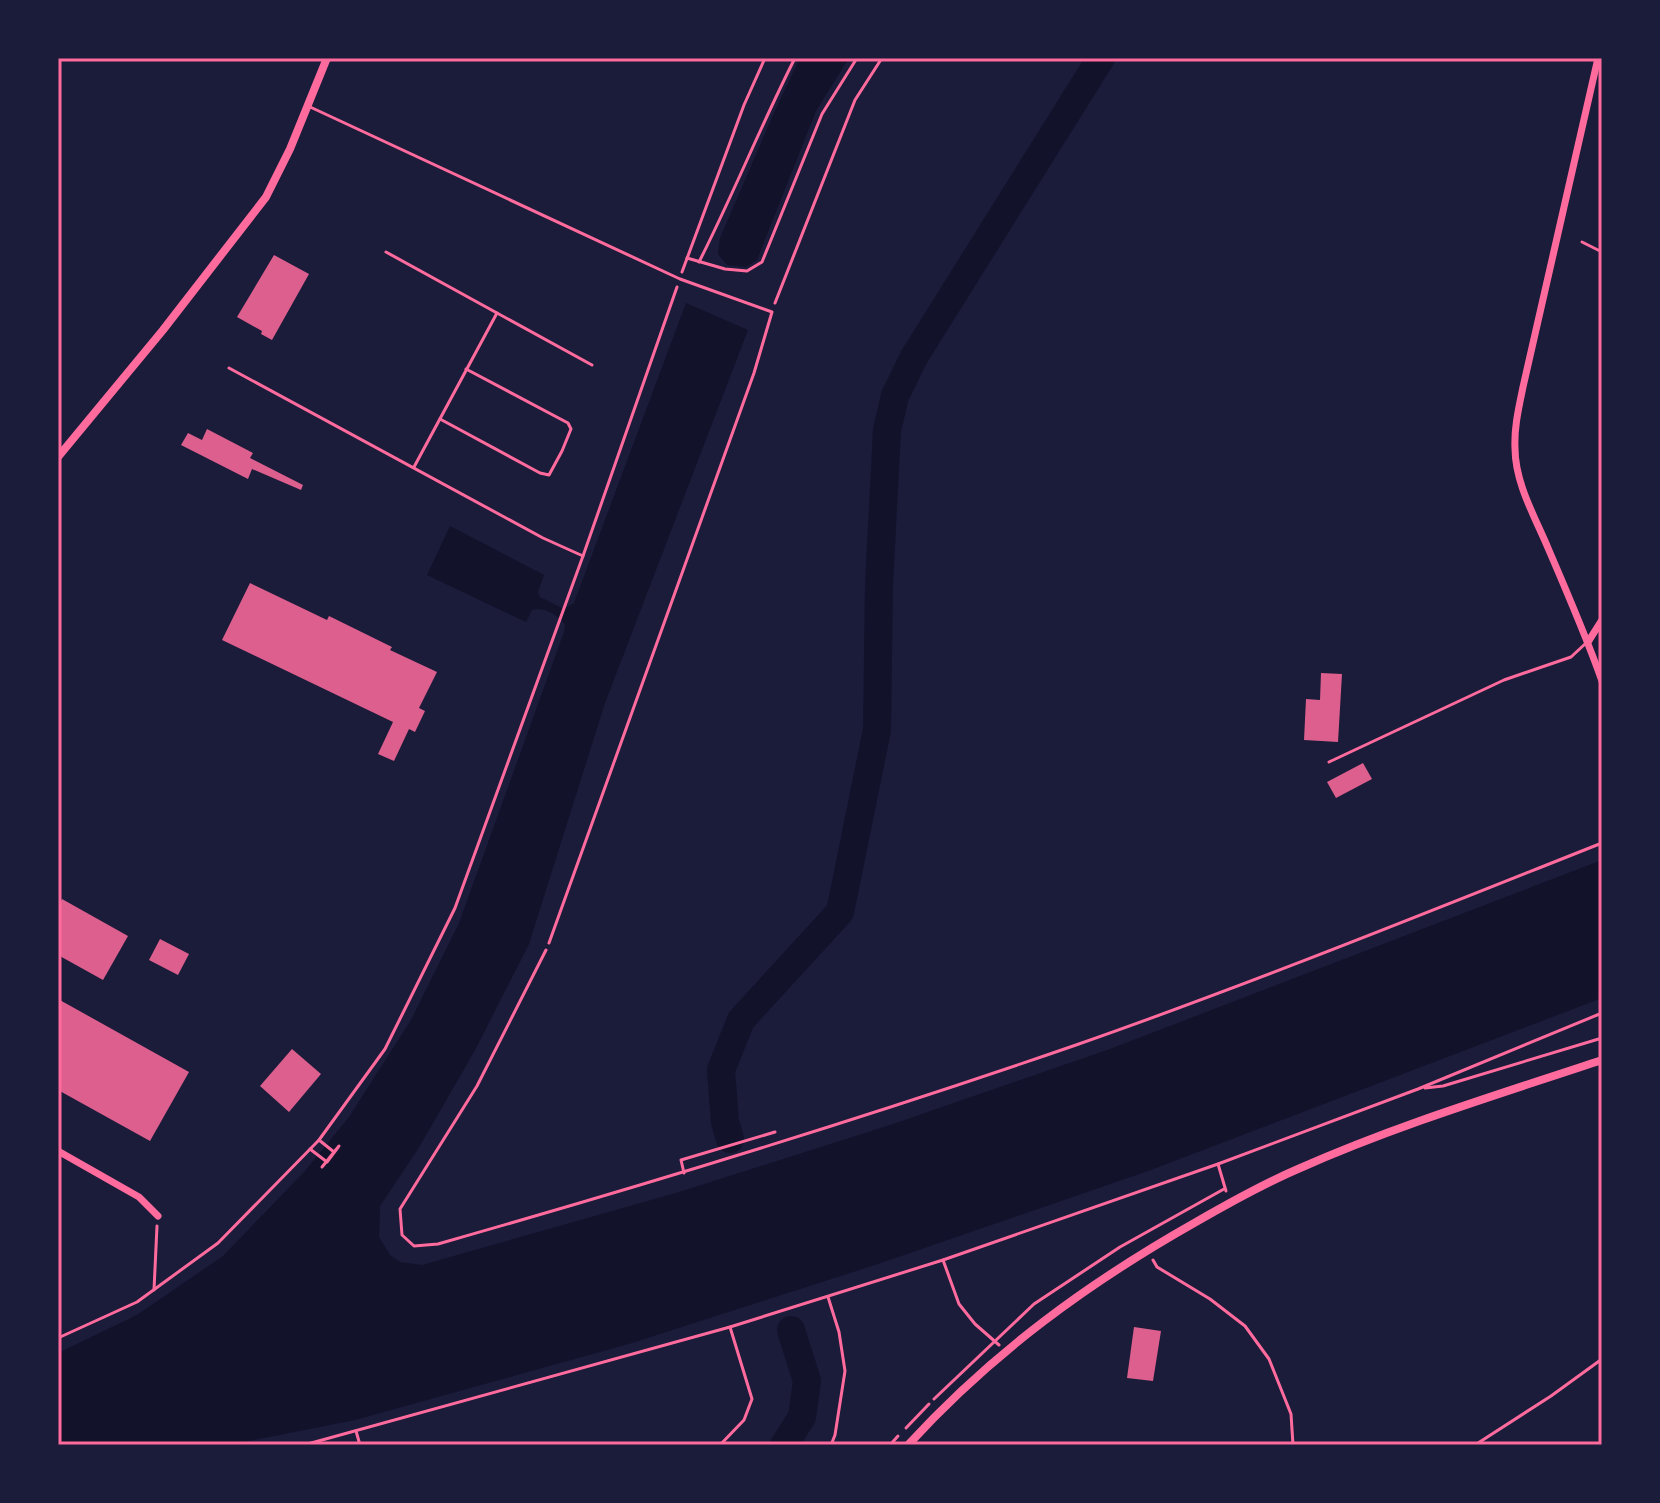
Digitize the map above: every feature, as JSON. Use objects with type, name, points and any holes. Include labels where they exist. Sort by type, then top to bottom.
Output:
[{"type":"street","points":[[58,457],[250,221],[276,181],[327,58]]},
{"type":"street","points":[[1598,58],[1523,387],[1515,451],[1529,504],[1602,681]]},
{"type":"street","points":[[1588,642],[1602,620]]},
{"type":"street","points":[[908,1445],[1005,1350],[1095,1282],[1234,1201],[1345,1149],[1602,1060]]},
{"type":"street","points":[[58,1151],[139,1197],[158,1216]]},
{"type":"lane","points":[[308,106],[680,279],[772,312],[754,373],[549,943]]},
{"type":"lane","points":[[1329,762],[1504,680],[1571,657],[1588,642]]},
{"type":"path","points":[[58,1338],[137,1302],[218,1243],[319,1140],[385,1049],[455,908],[687,258],[744,105],[765,58]]},
{"type":"path","points":[[699,262],[795,58]]},
{"type":"path","points":[[687,258],[725,269],[747,271],[762,262],[822,114],[857,58]]},
{"type":"path","points":[[772,312],[780,284],[855,100],[882,58]]},
{"type":"path","points":[[1582,242],[1602,252]]},
{"type":"path","points":[[386,252],[592,365]]},
{"type":"path","points":[[414,467],[497,313]]},
{"type":"path","points":[[229,368],[543,538],[583,556]]},
{"type":"path","points":[[440,419],[540,473],[549,475],[562,451],[571,429],[568,423],[466,369]]},
{"type":"path","points":[[549,943],[477,1086],[400,1209],[402,1235],[414,1246],[438,1244],[684,1174],[1078,1044],[1382,930],[1602,843]]},
{"type":"path","points":[[304,1445],[730,1327],[943,1260],[1218,1164],[1418,1089],[1602,1013]]},
{"type":"path","points":[[1418,1089],[1443,1086],[1602,1038]]},
{"type":"path","points":[[684,1174],[681,1160],[775,1132]]},
{"type":"path","points":[[319,1140],[334,1152],[322,1167]]},
{"type":"path","points":[[310,1149],[327,1162]]},
{"type":"path","points":[[943,1260],[959,1304],[975,1324],[994,1340],[1034,1304],[1084,1270],[1224,1189],[1218,1164]]},
{"type":"path","points":[[154,1290],[158,1216]]},
{"type":"path","points":[[1147,1250],[1157,1267],[1210,1299],[1245,1326],[1269,1359],[1275,1373],[1291,1414],[1293,1445]]},
{"type":"path","points":[[828,1297],[839,1332],[845,1371],[831,1445]]},
{"type":"path","points":[[720,1445],[744,1420],[752,1399],[730,1327]]},
{"type":"path","points":[[1475,1445],[1602,1359]]},
{"type":"path","points":[[356,1431],[360,1445]]},
{"type":"shaded area","points":[[800,58],[849,58],[816,111],[757,260],[746,267],[727,265],[718,254],[720,238]]},
{"type":"shaded area","points":[[686,303],[748,330],[605,703],[529,944],[474,1052],[418,1149],[380,1206],[379,1237],[390,1255],[400,1262],[422,1265],[676,1193],[890,1125],[1110,1049],[1602,860],[1602,998],[1148,1171],[878,1264],[632,1343],[355,1420],[228,1445],[58,1445],[58,1353],[137,1315],[223,1256],[305,1171],[349,1117],[411,1020],[459,923],[565,624],[541,609],[532,610],[526,622],[427,575],[450,526],[544,575],[538,592],[540,597],[564,609],[574,603]]},
{"type":"building","points":[[274,255],[309,274],[272,340],[237,317]]},
{"type":"building","points":[[207,429],[253,453],[250,458],[303,485],[301,490],[252,469],[248,479],[181,445],[188,433],[202,440]]},
{"type":"building","points":[[250,583],[327,620],[329,616],[437,672],[419,708],[425,711],[415,732],[409,729],[394,761],[378,754],[393,722],[222,640]]},
{"type":"building","points":[[1321,673],[1342,674],[1338,742],[1304,740],[1306,699],[1320,700]]},
{"type":"building","points":[[1363,763],[1372,779],[1336,798],[1327,782]]},
{"type":"building","points":[[62,899],[128,936],[103,980],[58,955],[58,907]]},
{"type":"building","points":[[160,939],[189,954],[178,975],[149,960]]},
{"type":"building","points":[[58,999],[189,1072],[150,1141],[58,1090]]},
{"type":"building","points":[[292,1049],[321,1074],[289,1112],[260,1086]]},
{"type":"building","points":[[1134,1327],[1161,1331],[1153,1381],[1127,1378]]},
{"type":"waterway","points":[[730,1139],[725,1122],[721,1070],[741,1020],[840,912],[877,730],[879,585],[887,430],[895,396],[914,357],[1101,58]]},
{"type":"waterway","points":[[784,1445],[802,1417],[807,1381],[791,1330]]}]
